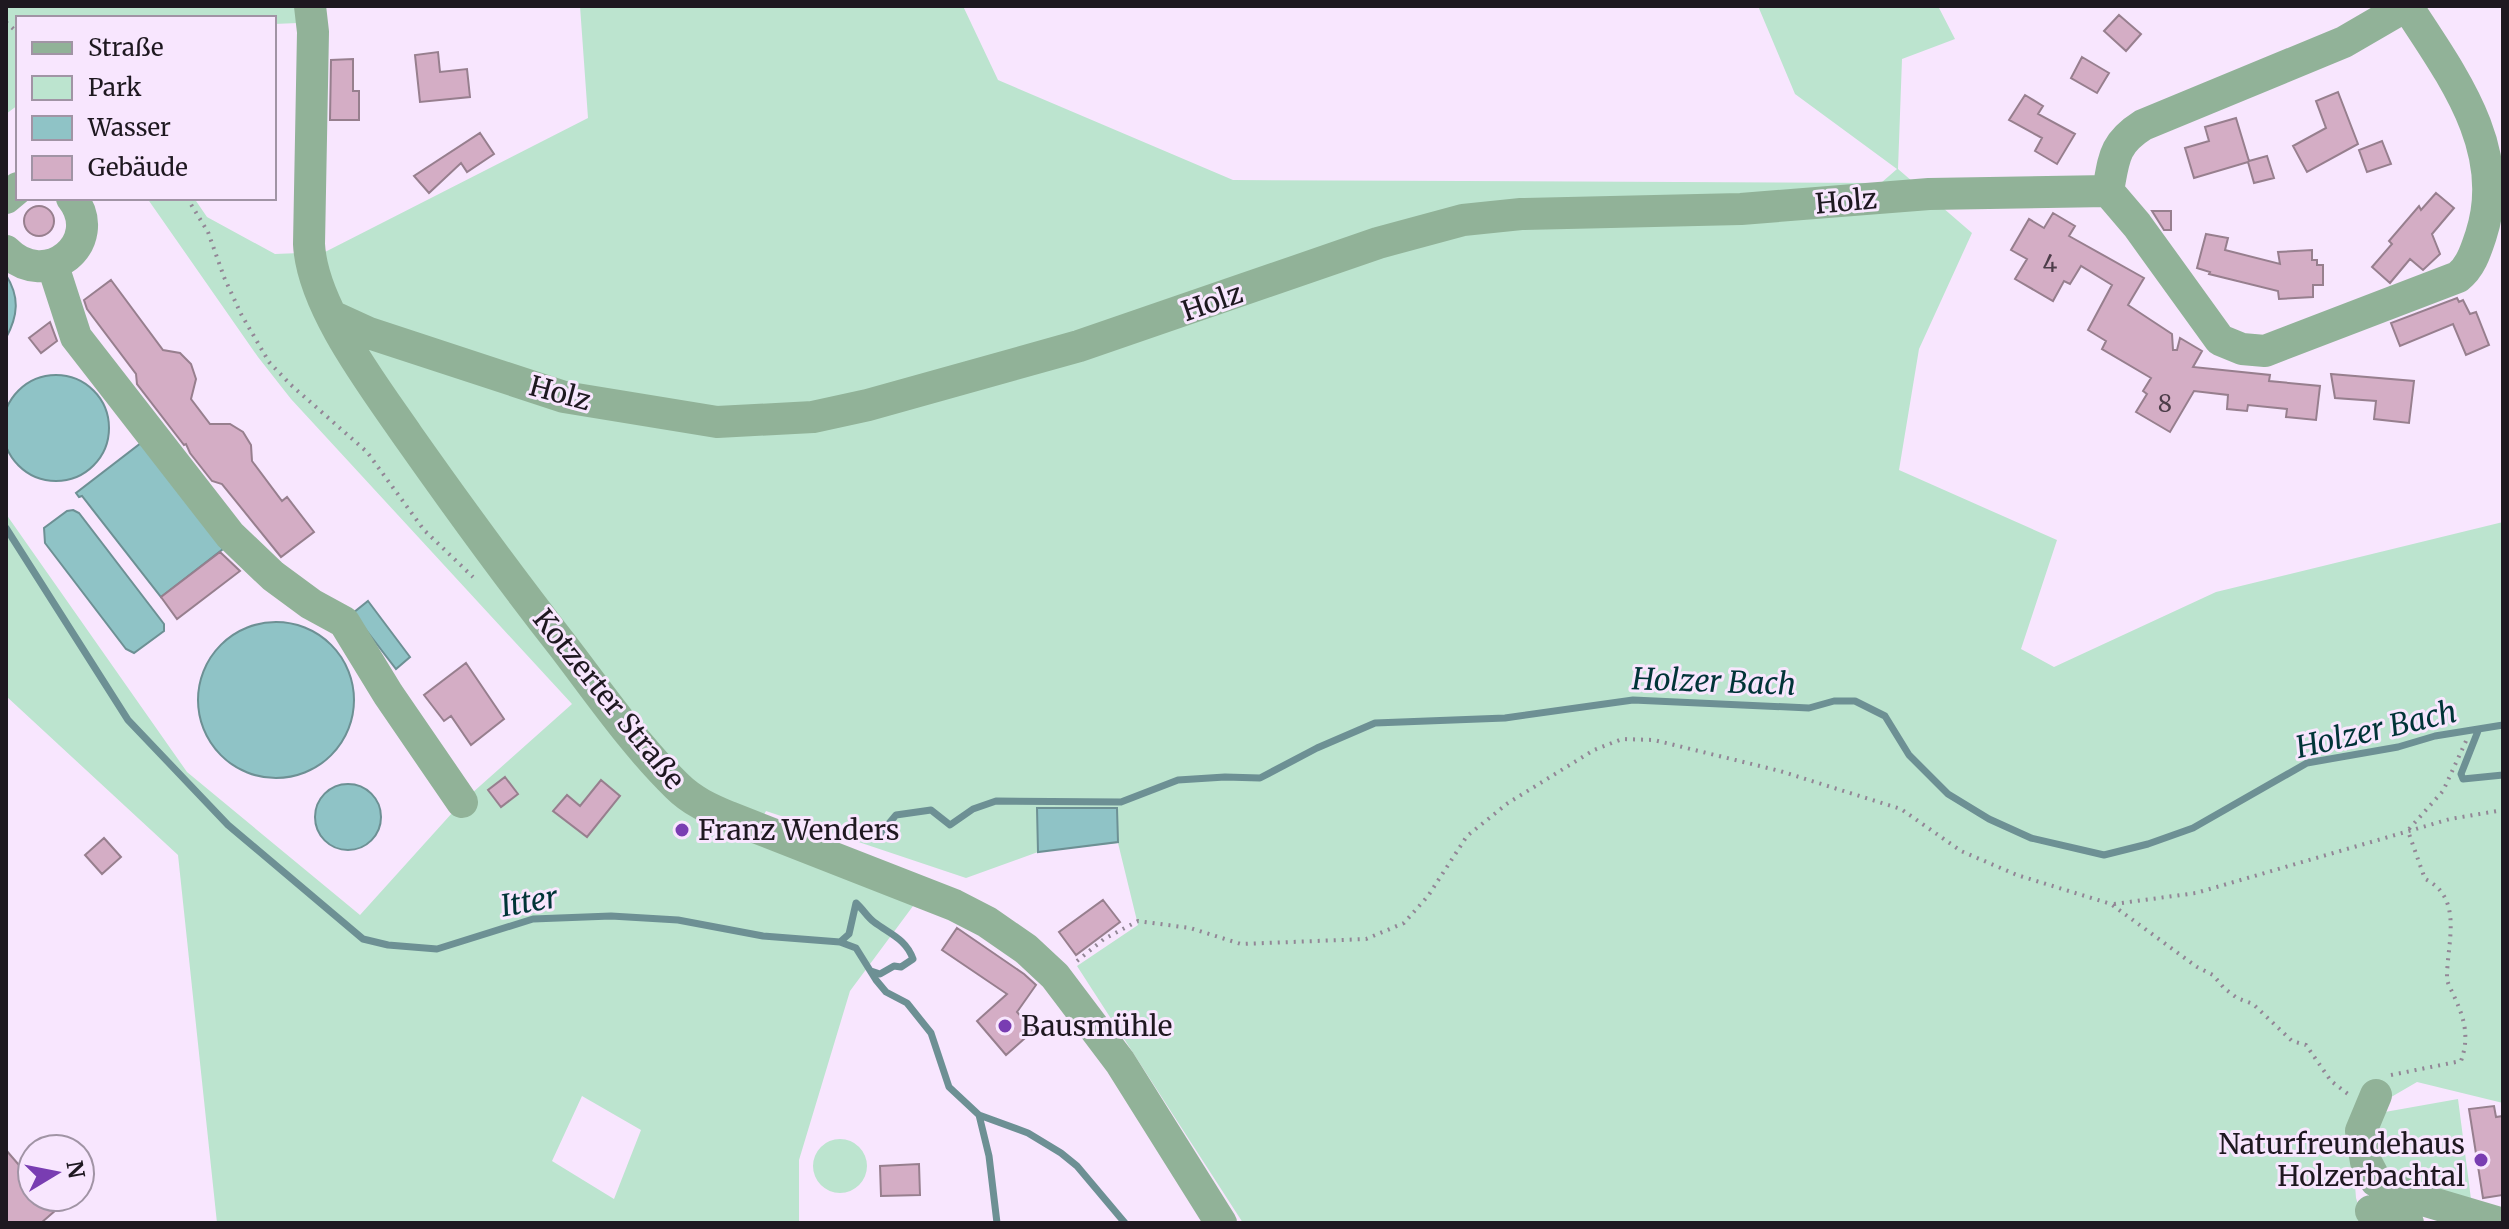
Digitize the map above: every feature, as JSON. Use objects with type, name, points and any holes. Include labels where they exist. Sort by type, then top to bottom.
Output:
[{"type":"street","name":"Kotzerter Straße","points":[[310,6],[313,32],[310,257],[317,283],[373,385],[454,502],[647,755],[680,789],[701,805],[729,817],[954,905],[1013,940],[1055,976],[1120,1062],[1221,1223]]},
{"type":"street","points":[[2406,6],[2470,109],[2488,155],[2488,210],[2466,271],[2450,280],[2265,351],[2242,349],[2220,340],[2137,225],[2108,191],[2114,153],[2129,134],[2143,125],[2344,42],[2406,6]]},
{"type":"street","name":"Holz","points":[[334,317],[369,333],[564,397],[717,422],[813,417],[868,405],[1079,346],[1378,243],[1463,220],[1535,213],[1741,209],[1929,194],[2108,191]]},
{"type":"street","points":[[6,251],[26,265],[39,268],[53,266],[66,258],[76,247],[81,234],[82,219],[73,200]]},
{"type":"street","points":[[53,266],[76,337],[230,535],[273,576],[311,604],[344,622],[388,694],[462,802]]},
{"type":"street","points":[[2376,1095],[2361,1131],[2366,1162],[2376,1181],[2409,1196],[2500,1223]]},
{"type":"street","points":[[2371,1211],[2408,1223]]},
{"type":"path","points":[[188,200],[208,232],[241,314],[269,362],[367,452],[424,530],[477,581]]},
{"type":"path","points":[[1055,976],[1104,939],[1138,921],[1190,928],[1241,944],[1366,939],[1404,923],[1428,896],[1467,836],[1508,803],[1594,750],[1622,739],[1654,740],[1780,771],[1901,809],[1961,851],[2017,875],[2111,904],[2197,967],[2213,975],[2237,998],[2253,1004],[2292,1041],[2306,1045],[2331,1081],[2352,1098],[2376,1095],[2377,1085],[2393,1073],[2461,1061],[2467,1046],[2465,1025],[2446,979],[2451,920],[2448,905],[2443,893],[2425,879],[2408,831]]},
{"type":"path","points":[[2408,831],[2443,791],[2466,741]]},
{"type":"path","points":[[2111,904],[2196,893],[2450,819],[2503,810]]},
{"type":"green space","points":[[6,6],[296,6],[298,23],[276,24],[276,16],[16,16],[16,106],[6,114]]},
{"type":"green space","points":[[580,6],[963,6],[998,80],[1233,180],[1881,183],[1897,169],[1795,94],[1758,6],[1938,6],[1955,39],[1902,59],[1898,169],[1972,233],[1919,349],[1899,470],[2057,540],[2021,649],[2054,667],[2216,592],[2503,522],[2503,1103],[2417,1082],[2350,1121],[2356,1198],[2364,1223],[1243,1223],[1077,966],[1138,925],[1118,843],[1038,852],[966,878],[766,811],[751,839],[916,902],[850,991],[799,1160],[799,1223],[217,1223],[178,855],[6,696],[6,514],[187,772],[360,915],[462,802],[572,704],[291,399],[148,200],[195,200],[207,217],[275,254],[325,252],[588,118]],"holes":[[[582,1096],[641,1130],[614,1199],[552,1161]]]},
{"type":"green space","points":[[2458,1099],[2471,1199],[2375,1170],[2368,1115]]},
{"type":"green space","points":[[840,1139],[859,1147],[867,1166],[859,1185],[840,1193],[821,1185],[813,1166],[821,1147]]},
{"type":"water","points":[[6,275],[14,291],[16,306],[6,338]]},
{"type":"water","points":[[56,375],[76,379],[93,391],[105,408],[109,428],[105,448],[93,465],[76,477],[56,481],[36,477],[19,465],[7,448],[3,428],[7,408],[19,391],[36,379]]},
{"type":"water","points":[[141,443],[223,549],[161,597],[82,496],[76,493]]},
{"type":"water","points":[[73,510],[79,513],[164,624],[164,631],[134,653],[126,649],[45,543],[44,528]]},
{"type":"water","points":[[368,601],[410,657],[396,669],[353,613]]},
{"type":"water","points":[[276,622],[306,628],[331,645],[348,670],[354,700],[348,730],[331,755],[306,772],[276,778],[246,772],[221,755],[204,730],[198,700],[204,670],[221,645],[246,628]]},
{"type":"water","points":[[348,784],[361,786],[376,799],[381,817],[379,830],[366,845],[348,850],[335,848],[320,835],[315,817],[317,804],[330,789]]},
{"type":"water","points":[[1037,808],[1117,808],[1118,842],[1038,852]]},
{"type":"building","points":[[2119,15],[2141,34],[2126,51],[2104,31]]},
{"type":"building","points":[[438,52],[440,72],[467,69],[470,97],[420,102],[415,55]]},
{"type":"building","points":[[2082,57],[2109,73],[2097,93],[2071,78]]},
{"type":"building","points":[[353,59],[353,91],[359,91],[359,120],[330,120],[331,60]]},
{"type":"building","points":[[2338,92],[2358,144],[2307,172],[2293,146],[2326,128],[2316,101]]},
{"type":"building","points":[[2025,95],[2043,106],[2038,114],[2075,134],[2057,164],[2035,151],[2042,138],[2009,120]]},
{"type":"building","points":[[2236,118],[2249,161],[2267,156],[2274,178],[2254,183],[2248,162],[2194,178],[2185,148],[2209,141],[2205,127]]},
{"type":"building","points":[[480,133],[494,154],[467,172],[461,163],[429,193],[414,176]]},
{"type":"building","points":[[2382,141],[2391,164],[2367,172],[2359,150]]},
{"type":"building","points":[[2436,193],[2454,208],[2432,234],[2440,254],[2423,270],[2410,259],[2390,283],[2372,267],[2392,244],[2389,241],[2419,206],[2421,210]]},
{"type":"building","points":[[39,206],[50,210],[54,221],[50,232],[39,236],[28,232],[24,221],[28,210]]},
{"type":"building","points":[[2152,211],[2171,211],[2171,230],[2164,230]]},
{"type":"building","points":[[2053,213],[2075,226],[2069,236],[2144,278],[2128,305],[2172,334],[2173,350],[2177,350],[2180,338],[2202,351],[2193,367],[2270,375],[2269,381],[2320,386],[2316,420],[2286,417],[2287,409],[2248,405],[2247,411],[2227,409],[2228,395],[2194,391],[2170,432],[2136,412],[2147,394],[2143,391],[2151,378],[2102,349],[2106,341],[2088,330],[2112,285],[2081,266],[2070,284],[2064,281],[2053,301],[2015,279],[2027,259],[2011,250],[2029,219],[2044,228]]},
{"type":"building","points":[[2206,234],[2228,238],[2225,250],[2280,264],[2278,252],[2312,250],[2312,260],[2317,260],[2317,265],[2323,265],[2323,285],[2313,285],[2313,297],[2279,299],[2278,291],[2209,274],[2197,268]]},
{"type":"building","points":[[111,280],[163,350],[180,353],[191,364],[196,379],[191,399],[210,424],[230,424],[243,432],[251,445],[252,461],[282,501],[287,497],[314,532],[281,557],[222,484],[212,481],[190,453],[137,384],[136,374],[87,309],[84,300]]},
{"type":"building","points":[[2457,298],[2459,302],[2463,300],[2470,314],[2476,312],[2489,345],[2466,355],[2453,324],[2400,346],[2391,323]]},
{"type":"building","points":[[50,322],[57,341],[41,353],[29,338]]},
{"type":"building","points":[[2331,374],[2414,381],[2409,423],[2374,419],[2376,401],[2335,398]]},
{"type":"building","points":[[220,552],[240,571],[177,619],[161,597]]},
{"type":"building","points":[[466,663],[504,719],[471,745],[451,716],[444,721],[424,695]]},
{"type":"building","points":[[505,777],[518,794],[501,807],[488,790]]},
{"type":"building","points":[[601,780],[620,796],[587,837],[553,811],[567,795],[580,806]]},
{"type":"building","points":[[104,838],[121,857],[102,874],[85,855]]},
{"type":"building","points":[[1103,900],[1120,922],[1076,955],[1059,932]]},
{"type":"building","points":[[957,928],[1036,985],[1017,1012],[1033,1031],[1006,1055],[977,1021],[1007,994],[942,950]]},
{"type":"building","points":[[2494,1106],[2496,1117],[2503,1116],[2503,1195],[2483,1198],[2469,1109]]},
{"type":"building","points":[[6,1150],[16,1162],[16,1213],[52,1213],[41,1223],[6,1223]]},
{"type":"building","points":[[919,1164],[920,1195],[881,1196],[880,1166]]},
{"type":"waterway","name":"Itter","points":[[6,528],[128,720],[228,825],[363,939],[388,945],[437,949],[533,919],[611,916],[678,920],[763,936],[840,942],[856,948],[886,992],[907,1003],[931,1033],[949,1087],[979,1115],[1028,1133],[1061,1153],[1077,1166],[1125,1223]]},
{"type":"waterway","name":"Holzer Bach","points":[[881,833],[896,815],[931,810],[950,825],[973,809],[996,801],[1121,802],[1178,780],[1260,778],[1317,748],[1375,723],[1505,718],[1633,700],[1809,708],[1834,701],[1855,701],[1885,716],[1909,755],[1948,794],[1989,819],[2031,838],[2104,855],[2193,828],[2307,763],[2503,725]]},
{"type":"waterway","points":[[2478,731],[2461,774],[2463,779],[2503,775]]},
{"type":"waterway","points":[[840,942],[849,934],[856,903],[872,920],[902,942],[913,959],[880,974],[871,971]]},
{"type":"waterway","points":[[979,1115],[989,1156],[997,1223]]},
{"type":"place","name":"Franz Wenders","points":[[682,830]]},
{"type":"place","name":"Bausmühle","points":[[1005,1026]]},
{"type":"place","name":"Naturfreundehaus Holzerbachtal","points":[[2481,1160]]}]
